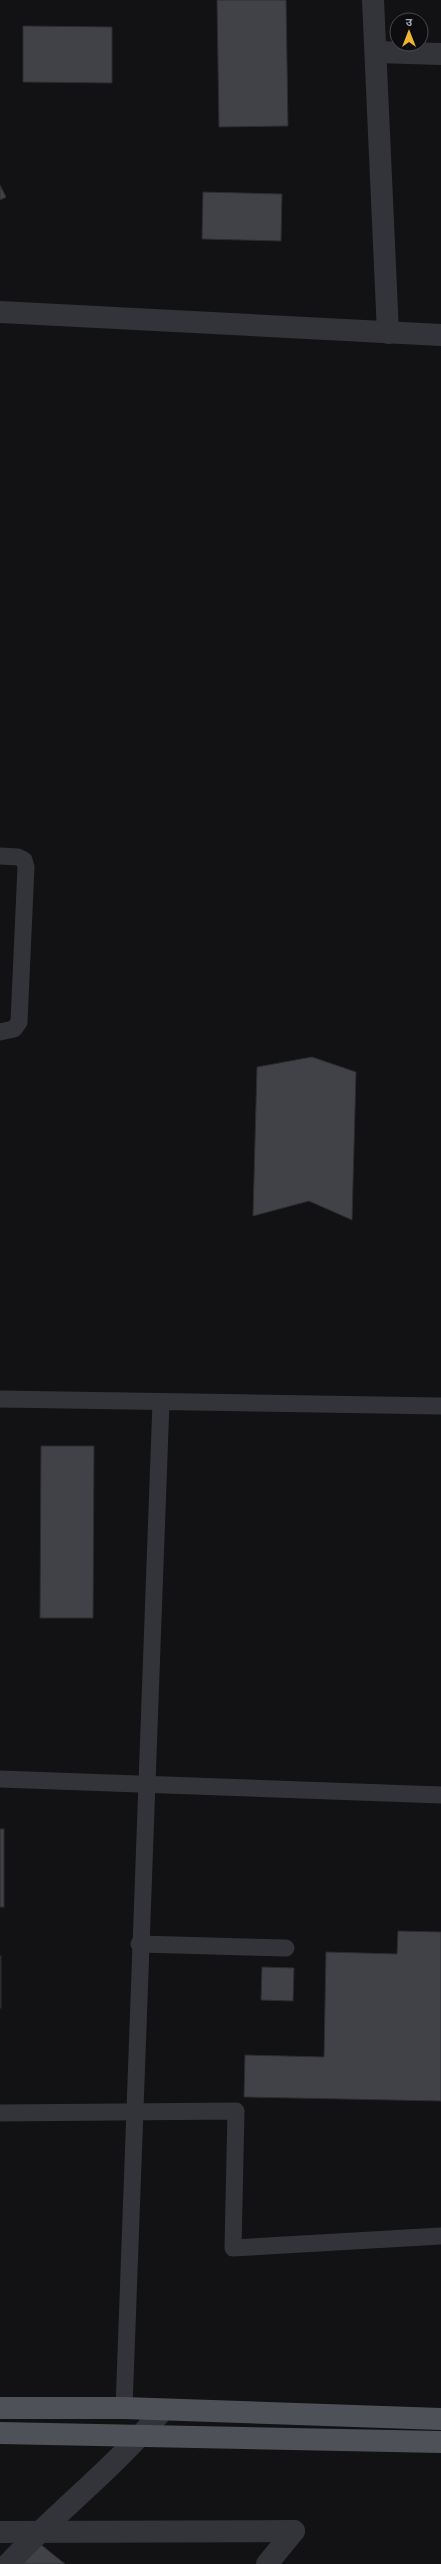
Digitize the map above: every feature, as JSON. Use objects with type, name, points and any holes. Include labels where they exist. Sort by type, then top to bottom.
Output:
[{"type":"main road","points":[[0,2408],[124,2408],[441,2419]]},
{"type":"main road","points":[[0,2433],[441,2442]]},
{"type":"street","points":[[373,0],[388,333]]},
{"type":"street","points":[[376,52],[441,54]]},
{"type":"street","points":[[0,312],[441,335]]},
{"type":"street","points":[[8,2564],[37,2534],[142,2436],[163,2410]]},
{"type":"street","points":[[0,2532],[37,2534],[294,2531],[267,2564]]},
{"type":"lane","points":[[0,856],[18,857],[24,860],[26,867],[19,1022],[14,1029],[0,1032]]},
{"type":"lane","points":[[0,1399],[441,1406]]},
{"type":"lane","points":[[124,2408],[139,1944],[161,1402]]},
{"type":"lane","points":[[0,1780],[146,1784],[441,1796]]},
{"type":"lane","points":[[139,1944],[286,1948]]},
{"type":"lane","points":[[0,2113],[236,2111],[233,2248],[441,2236]]},
{"type":"building","points":[[217,0],[286,0],[288,126],[219,127]]},
{"type":"building","points":[[23,26],[112,27],[112,83],[23,82]]},
{"type":"building","points":[[0,185],[6,197],[0,200]]},
{"type":"building","points":[[203,192],[282,194],[281,241],[202,239]]},
{"type":"building","points":[[312,1057],[356,1072],[352,1220],[309,1201],[253,1216],[257,1067]]},
{"type":"building","points":[[41,1446],[94,1446],[93,1618],[40,1618]]},
{"type":"building","points":[[0,1829],[4,1829],[4,1907],[0,1907]]},
{"type":"building","points":[[398,1931],[441,1932],[441,2101],[244,2097],[245,2055],[324,2057],[326,1952],[397,1954]]},
{"type":"building","points":[[1,1956],[1,2008],[0,2008]]},
{"type":"building","points":[[262,1967],[294,1968],[293,2001],[261,2000]]},
{"type":"building","points":[[39,2543],[65,2564],[22,2564]]}]
